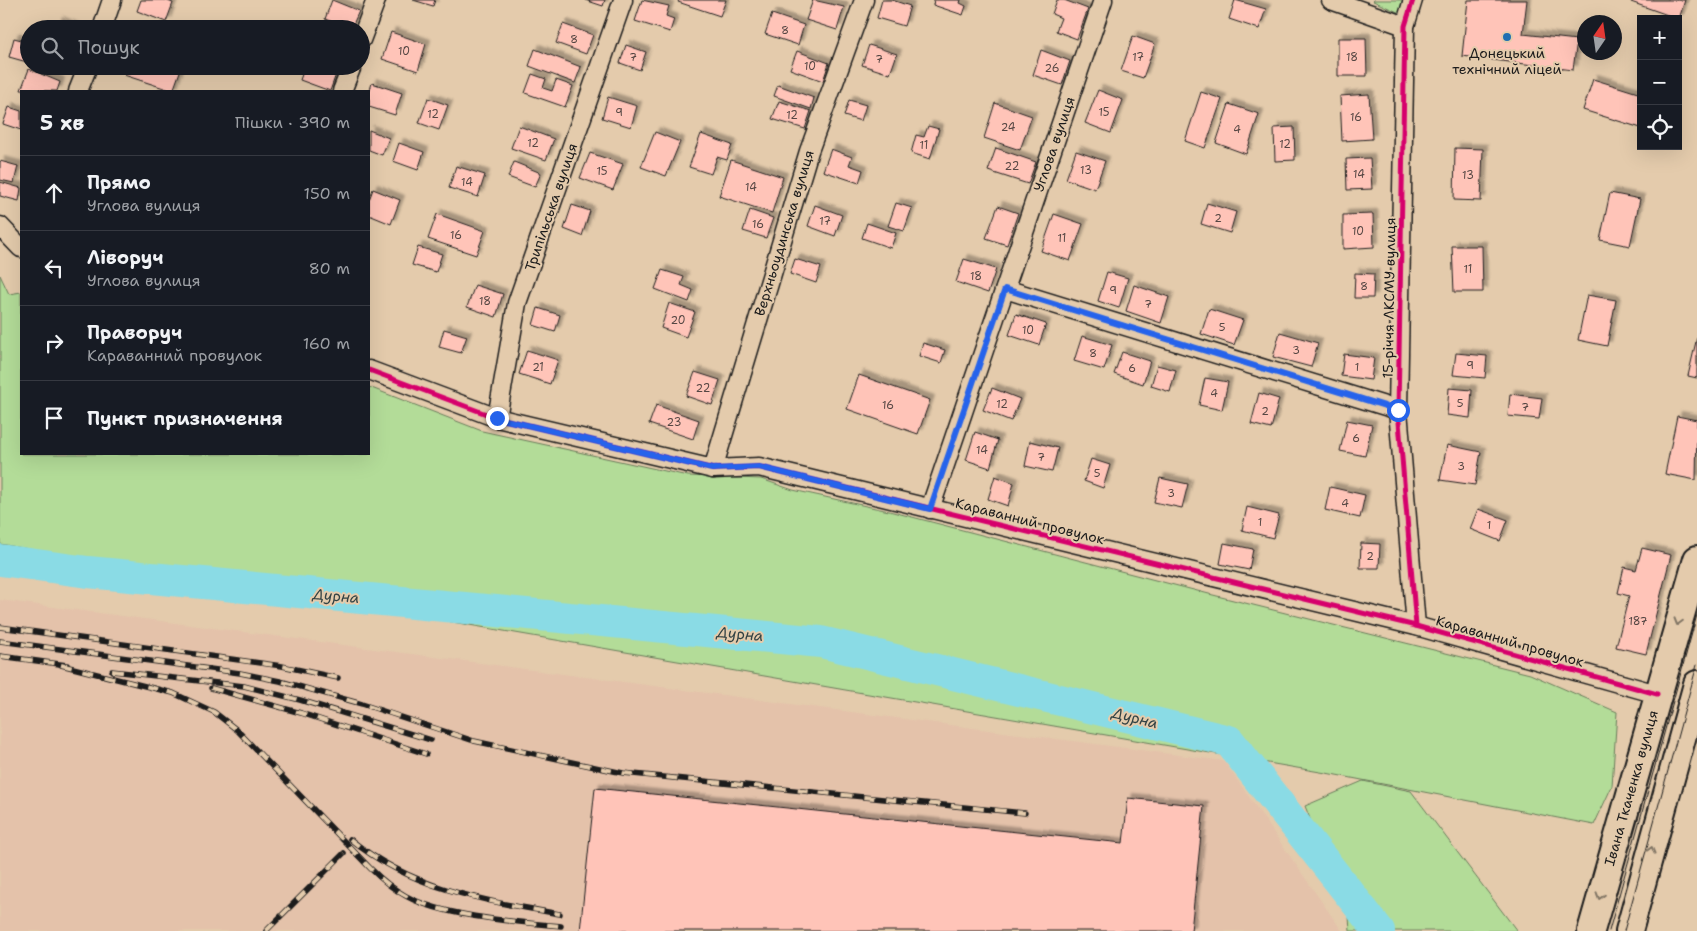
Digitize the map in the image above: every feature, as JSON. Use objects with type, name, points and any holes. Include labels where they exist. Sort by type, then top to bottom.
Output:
[{"type":"main road","name":"Івана Ткаченка вулиця","points":[[1591,931],[1697,558]]},
{"type":"main road","points":[[1629,931],[1697,684]]},
{"type":"street","points":[[105,20],[112,0]]},
{"type":"street","points":[[368,20],[376,0]]},
{"type":"street","name":"Трипільська вулиця","points":[[497,418],[517,303],[623,0]]},
{"type":"street","name":"Верхньоудинська вулиця","points":[[712,469],[809,151],[864,0]]},
{"type":"street","name":"Углова вулиця","points":[[930,509],[1103,0]]},
{"type":"street","name":"15-річчя ЛКСМУ вулиця","points":[[1413,0],[1405,26],[1398,410],[1416,626]]},
{"type":"street","points":[[1343,2],[1405,26]]},
{"type":"street","points":[[78,90],[84,75]]},
{"type":"street","points":[[342,90],[348,75]]},
{"type":"street","points":[[0,226],[20,247]]},
{"type":"street","points":[[1005,289],[1398,410]]},
{"type":"street","name":"Караванний провулок","points":[[370,370],[497,418],[712,469],[759,467],[1416,626],[1657,694]]},
{"type":"shaded area","points":[[0,600],[1224,761],[1342,931],[0,931]]},
{"type":"green space","points":[[1374,0],[1402,0],[1400,13],[1373,1]]},
{"type":"green space","points":[[0,275],[9,294],[20,292],[20,455],[370,455],[370,387],[482,431],[688,476],[761,479],[793,490],[889,511],[1209,594],[1530,674],[1617,712],[1612,786],[1594,825],[1326,773],[0,544]]},
{"type":"green space","points":[[1363,781],[1411,791],[1517,931],[1350,931],[1349,917],[1305,806]]},
{"type":"building","points":[[141,0],[165,0],[173,3],[167,20],[161,20],[137,11]]},
{"type":"building","points":[[332,0],[359,11],[355,20],[325,19]]},
{"type":"building","points":[[413,0],[435,0],[433,6]]},
{"type":"building","points":[[585,0],[605,0],[603,6]]},
{"type":"building","points":[[642,0],[669,6],[666,16],[674,19],[670,32],[635,21]]},
{"type":"building","points":[[679,0],[726,0],[720,16],[678,2]]},
{"type":"building","points":[[813,0],[844,7],[837,30],[806,20]]},
{"type":"building","points":[[882,0],[892,0],[910,6],[904,26],[877,18]]},
{"type":"building","points":[[934,0],[961,0],[960,3],[966,6],[963,15],[933,5]]},
{"type":"building","points":[[1057,0],[1064,0],[1088,9],[1077,39],[1056,31],[1061,18],[1052,14]]},
{"type":"building","points":[[1235,0],[1266,9],[1259,29],[1229,19]]},
{"type":"building","name":"Донецький технічний ліцей","points":[[1468,0],[1527,0],[1523,34],[1577,40],[1573,70],[1462,56]]},
{"type":"building","points":[[1632,0],[1685,0],[1680,15],[1668,15],[1631,2]]},
{"type":"building","points":[[772,14],[804,25],[798,45],[765,34]]},
{"type":"building","points":[[563,24],[593,35],[586,54],[556,43]]},
{"type":"building","points":[[391,32],[426,44],[418,71],[382,59]]},
{"type":"building","points":[[1133,36],[1155,44],[1143,78],[1121,71]]},
{"type":"building","points":[[14,38],[20,40],[20,60],[9,57]]},
{"type":"building","points":[[1338,38],[1366,38],[1367,76],[1338,76]]},
{"type":"building","points":[[626,45],[646,52],[640,70],[620,63]]},
{"type":"building","points":[[869,45],[897,54],[890,74],[862,65]]},
{"type":"building","points":[[535,49],[581,67],[575,83],[529,66]]},
{"type":"building","points":[[1041,50],[1070,61],[1062,85],[1033,75]]},
{"type":"building","points":[[797,51],[829,63],[823,81],[790,69]]},
{"type":"building","points":[[532,74],[546,79],[543,88],[552,91],[556,80],[573,86],[565,107],[525,93]]},
{"type":"building","points":[[27,75],[43,75],[60,82],[57,90],[21,90]]},
{"type":"building","points":[[124,75],[179,75],[173,90]]},
{"type":"building","points":[[302,75],[336,75],[330,90],[300,80]]},
{"type":"building","points":[[1593,79],[1637,93],[1637,127],[1583,110]]},
{"type":"building","points":[[372,83],[402,93],[395,115],[370,107],[370,90]]},
{"type":"building","points":[[778,85],[814,98],[811,109],[774,96]]},
{"type":"building","points":[[1098,90],[1123,100],[1111,133],[1085,123]]},
{"type":"building","points":[[1201,92],[1222,99],[1205,148],[1185,141]]},
{"type":"building","points":[[1369,94],[1372,139],[1342,141],[1340,96]]},
{"type":"building","points":[[608,97],[637,106],[631,127],[602,118]]},
{"type":"building","points":[[428,98],[448,105],[439,130],[419,123]]},
{"type":"building","points":[[849,100],[866,105],[861,121],[844,116]]},
{"type":"building","points":[[779,101],[811,111],[805,129],[772,119]]},
{"type":"building","points":[[995,103],[1032,116],[1020,150],[984,138]]},
{"type":"building","points":[[1229,104],[1259,114],[1246,154],[1216,143]]},
{"type":"building","points":[[9,107],[20,111],[20,130],[3,124]]},
{"type":"building","points":[[519,126],[554,139],[546,160],[511,148]]},
{"type":"building","points":[[928,126],[939,129],[930,159],[911,153],[916,135],[924,137]]},
{"type":"building","points":[[1294,127],[1295,160],[1275,161],[1274,128]]},
{"type":"building","points":[[370,130],[389,138],[382,155],[370,150]]},
{"type":"building","points":[[655,132],[680,142],[666,176],[641,167]]},
{"type":"building","points":[[701,134],[732,145],[727,160],[717,157],[711,174],[689,167]]},
{"type":"building","points":[[399,143],[424,152],[418,170],[393,161]]},
{"type":"building","points":[[996,148],[1036,162],[1028,184],[988,171]]},
{"type":"building","points":[[1455,148],[1483,149],[1481,201],[1454,200]]},
{"type":"building","points":[[831,149],[852,157],[849,165],[863,170],[859,183],[823,171]]},
{"type":"building","points":[[1076,151],[1105,161],[1095,189],[1066,179]]},
{"type":"building","points":[[590,153],[623,164],[613,190],[580,178]]},
{"type":"building","points":[[1370,158],[1372,189],[1347,190],[1346,159]]},
{"type":"building","points":[[731,160],[783,177],[772,213],[719,196]]},
{"type":"building","points":[[0,161],[18,166],[14,183],[0,180]]},
{"type":"building","points":[[514,162],[541,173],[535,187],[508,177]]},
{"type":"building","points":[[456,166],[485,175],[478,197],[449,188]]},
{"type":"building","points":[[0,182],[20,188],[19,201],[0,196]]},
{"type":"building","points":[[373,189],[400,200],[391,224],[370,215],[370,197]]},
{"type":"building","points":[[1610,193],[1640,199],[1630,246],[1600,240]]},
{"type":"building","points":[[896,203],[912,208],[904,231],[888,226]]},
{"type":"building","points":[[1207,203],[1236,212],[1230,233],[1201,224]]},
{"type":"building","points":[[572,205],[590,211],[582,236],[564,229]]},
{"type":"building","points":[[815,205],[842,215],[835,236],[808,226]]},
{"type":"building","points":[[998,206],[1018,213],[1007,245],[986,238]]},
{"type":"building","points":[[750,210],[773,218],[766,238],[743,231]]},
{"type":"building","points":[[437,214],[485,231],[476,255],[428,239]]},
{"type":"building","points":[[1054,214],[1083,224],[1070,261],[1041,251]]},
{"type":"building","points":[[1373,214],[1374,247],[1343,249],[1343,215]]},
{"type":"building","points":[[867,223],[896,233],[891,248],[862,238]]},
{"type":"building","points":[[1452,246],[1482,246],[1483,292],[1454,292]]},
{"type":"building","points":[[418,247],[442,254],[436,272],[412,265]]},
{"type":"building","points":[[795,259],[821,267],[816,283],[790,274]]},
{"type":"building","points":[[964,259],[996,269],[988,293],[956,282]]},
{"type":"building","points":[[662,270],[684,277],[681,285],[693,290],[689,302],[655,289]]},
{"type":"building","points":[[1107,272],[1128,278],[1119,308],[1098,301]]},
{"type":"building","points":[[1355,273],[1374,274],[1373,298],[1354,298]]},
{"type":"building","points":[[475,285],[503,294],[496,317],[467,307]]},
{"type":"building","points":[[1134,285],[1169,297],[1161,323],[1126,311]]},
{"type":"building","points":[[1587,295],[1616,300],[1607,346],[1578,340]]},
{"type":"building","points":[[669,303],[695,312],[686,337],[661,328]]},
{"type":"building","points":[[538,308],[560,315],[555,332],[533,325]]},
{"type":"building","points":[[1209,309],[1243,320],[1234,345],[1201,334]]},
{"type":"building","points":[[1016,314],[1046,324],[1039,345],[1009,335]]},
{"type":"building","points":[[444,329],[467,336],[461,353],[439,347]]},
{"type":"building","points":[[1280,332],[1318,343],[1311,367],[1273,357]]},
{"type":"building","points":[[1082,336],[1112,345],[1104,370],[1074,361]]},
{"type":"building","points":[[1697,337],[1697,378],[1688,376]]},
{"type":"building","points":[[923,343],[945,350],[941,363],[919,356]]},
{"type":"building","points":[[527,350],[558,360],[550,384],[519,374]]},
{"type":"building","points":[[1122,352],[1150,361],[1143,384],[1114,374]]},
{"type":"building","points":[[1456,353],[1487,356],[1485,378],[1453,375]]},
{"type":"building","points":[[1344,354],[1374,358],[1371,380],[1341,376]]},
{"type":"building","points":[[1157,365],[1176,370],[1170,392],[1151,386]]},
{"type":"building","points":[[695,372],[720,380],[712,405],[686,396]]},
{"type":"building","points":[[859,375],[930,400],[918,434],[847,409]]},
{"type":"building","points":[[1205,378],[1228,382],[1222,410],[1199,405]]},
{"type":"building","points":[[992,388],[1020,399],[1011,421],[983,410]]},
{"type":"building","points":[[1449,388],[1472,390],[1470,418],[1447,415]]},
{"type":"building","points":[[1259,393],[1279,399],[1271,429],[1251,424]]},
{"type":"building","points":[[1510,394],[1542,398],[1539,419],[1508,416]]},
{"type":"building","points":[[656,405],[699,420],[693,439],[649,424]]},
{"type":"building","points":[[1677,416],[1697,420],[1696,480],[1665,474]]},
{"type":"building","points":[[1347,420],[1372,425],[1365,456],[1340,451]]},
{"type":"building","points":[[975,432],[998,440],[990,468],[966,460]]},
{"type":"building","points":[[1030,441],[1058,448],[1052,472],[1025,466]]},
{"type":"building","points":[[1447,445],[1481,452],[1475,485],[1440,480]]},
{"type":"building","points":[[1091,459],[1110,465],[1103,488],[1084,481]]},
{"type":"building","points":[[995,476],[1014,483],[1008,506],[988,499]]},
{"type":"building","points":[[1160,478],[1188,484],[1182,508],[1154,502]]},
{"type":"building","points":[[1330,487],[1365,495],[1360,518],[1325,510]]},
{"type":"building","points":[[1247,507],[1279,515],[1273,538],[1242,530]]},
{"type":"building","points":[[1478,509],[1508,520],[1500,541],[1470,529]]},
{"type":"building","points":[[1224,543],[1253,549],[1249,570],[1220,564]]},
{"type":"building","points":[[1361,543],[1380,544],[1379,568],[1360,568]]},
{"type":"building","points":[[1642,548],[1671,555],[1646,654],[1616,647],[1629,596],[1618,593],[1624,567],[1636,570]]},
{"type":"building","points":[[595,788],[1123,843],[1128,798],[1204,806],[1191,931],[580,931]]},
{"type":"waterway","name":"Дурна","points":[[0,560],[88,572],[821,642],[1229,741],[1379,931]]},
{"type":"tram line","points":[[1609,931],[1697,615]]},
{"type":"tram line","points":[[1624,931],[1697,665]]},
{"type":"railway","points":[[0,627],[282,666],[338,678]]},
{"type":"railway","points":[[0,641],[240,673],[280,681],[362,704],[474,741],[623,773],[1025,813]]},
{"type":"railway","points":[[0,656],[67,665]]},
{"type":"railway","points":[[61,665],[173,693],[214,712],[237,730],[374,872],[406,896],[422,903],[460,914],[561,926]]},
{"type":"railway","points":[[112,671],[244,686],[300,700],[431,740]]},
{"type":"railway","points":[[211,688],[301,713],[426,754]]},
{"type":"railway","points":[[350,839],[373,856],[423,881],[477,898],[560,914]]},
{"type":"railway","points":[[266,931],[344,853]]},
{"type":"cycle path","points":[[1413,0],[1405,26],[1398,410],[1416,626]]},
{"type":"cycle path","points":[[370,370],[497,418],[713,469],[759,467],[1416,626],[1657,694]]},
{"type":"place","name":"Донецький технічний ліцей","points":[[1507,37]]},
{"type":"route","points":[[497,418],[712,469],[759,467],[930,509],[1005,289],[1398,410]]}]
